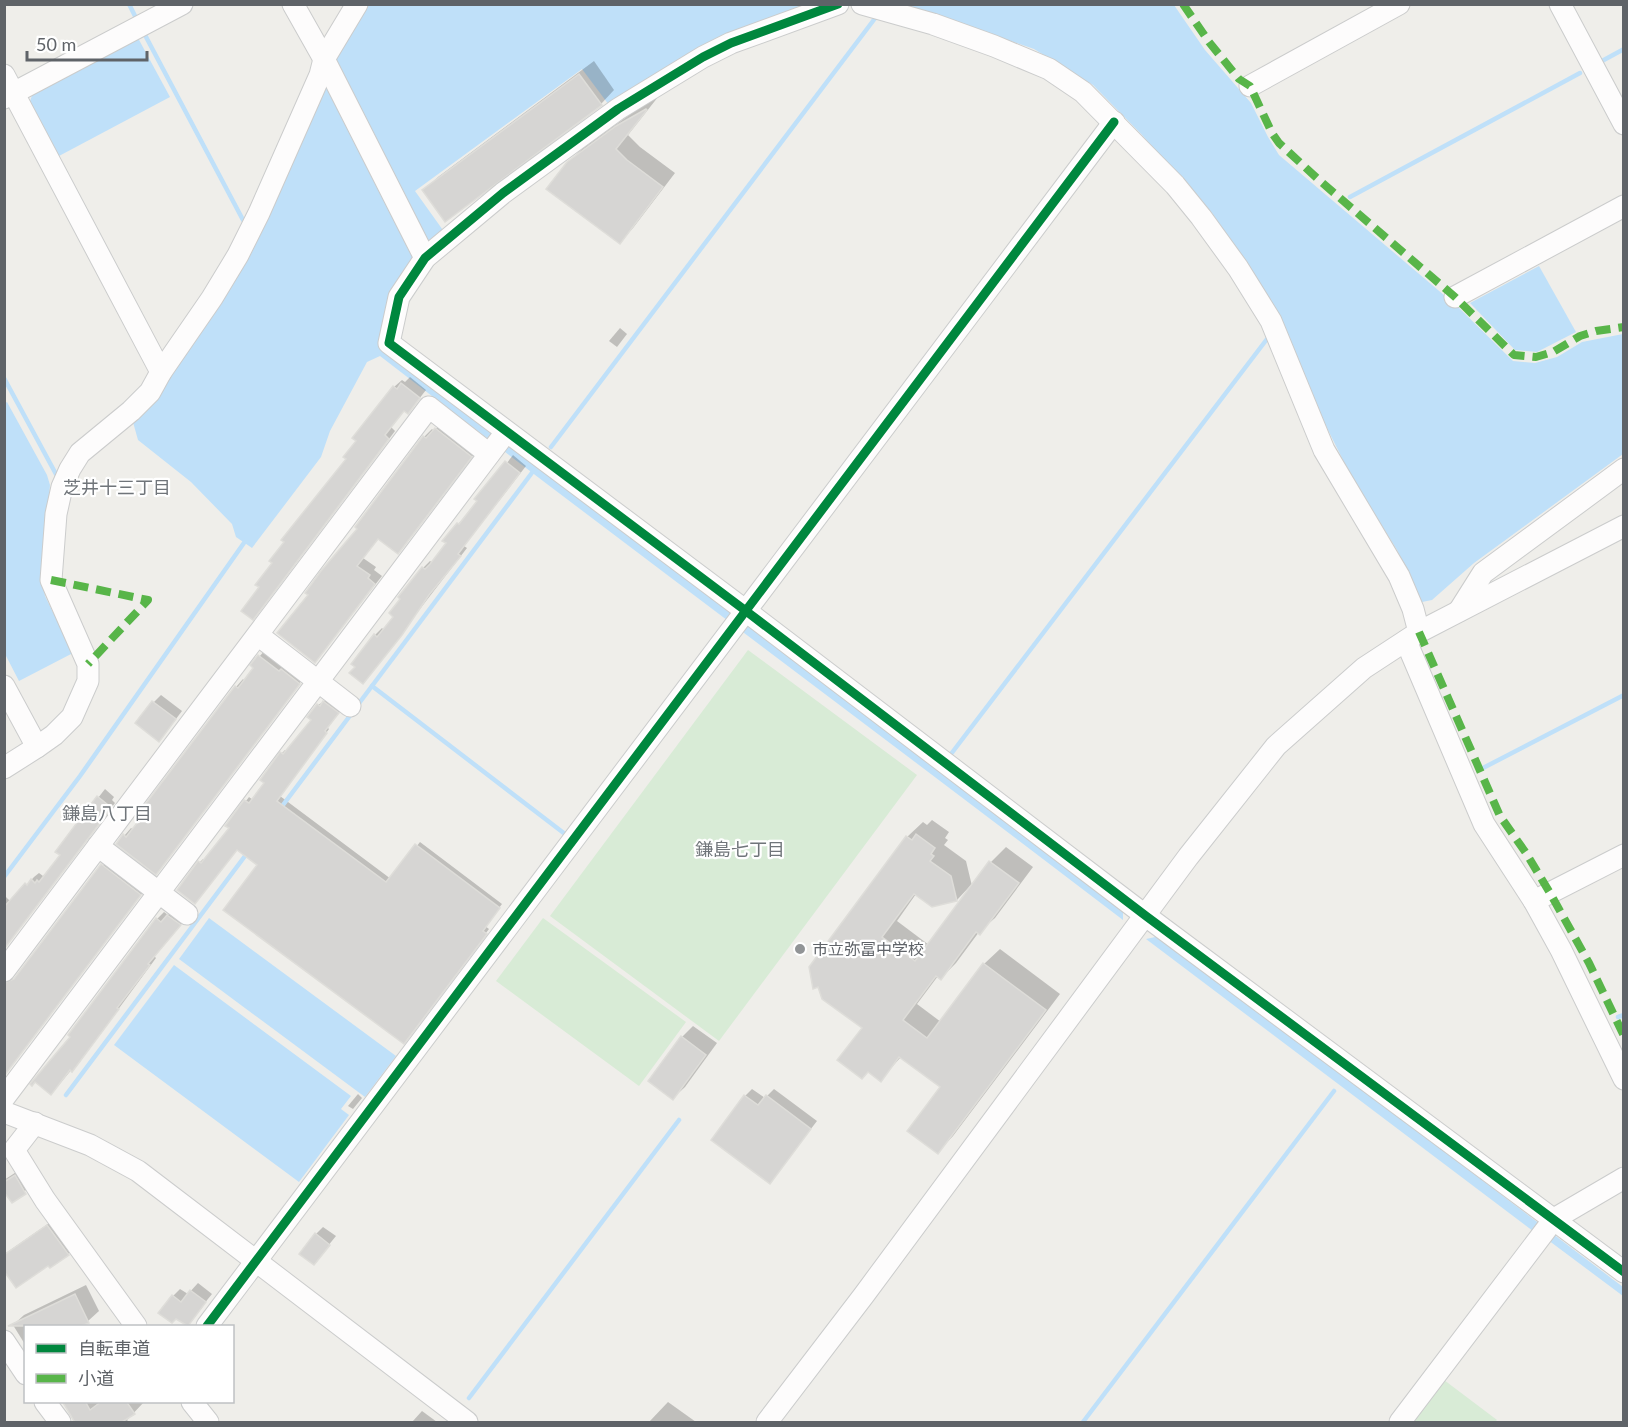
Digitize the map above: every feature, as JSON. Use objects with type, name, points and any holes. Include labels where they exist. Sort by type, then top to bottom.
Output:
[{"type":"street","points":[[161,372],[8,89],[182,4]]},
{"type":"street","points":[[293,4],[424,256]]},
{"type":"street","points":[[4,768],[54,735],[72,717],[88,681],[88,664],[51,580],[56,514],[62,487],[70,469],[80,453],[131,411],[150,392],[238,255],[325,63],[357,4]]},
{"type":"street","points":[[838,4],[731,43],[703,57],[618,109],[503,193],[424,256],[399,297],[390,343],[506,432],[740,619],[1146,916],[1623,1272]]},
{"type":"street","points":[[862,4],[933,24],[994,46],[1049,69],[1083,92],[1175,185],[1238,268],[1271,321],[1324,450],[1400,576],[1413,609],[1412,636],[1484,824],[1534,901],[1590,1006],[1623,1079]]},
{"type":"street","points":[[1250,86],[1400,4]]},
{"type":"street","points":[[1560,4],[1623,124]]},
{"type":"street","points":[[208,1325],[1114,122]]},
{"type":"street","points":[[1455,297],[1623,206]]},
{"type":"street","points":[[4,971],[429,408],[491,452]]},
{"type":"street","points":[[4,1098],[506,432]]},
{"type":"street","points":[[1458,612],[1483,573],[1623,469]]},
{"type":"street","points":[[767,1422],[864,1295],[1188,857],[1276,746],[1364,668],[1412,636],[1623,526]]},
{"type":"street","points":[[258,635],[350,706]]},
{"type":"street","points":[[4,686],[37,747]]},
{"type":"street","points":[[98,846],[187,914]]},
{"type":"street","points":[[1534,901],[1623,855]]},
{"type":"street","points":[[4,1112],[90,1145],[138,1171],[467,1422]]},
{"type":"street","points":[[35,1123],[14,1150],[51,1208],[135,1325]]},
{"type":"street","points":[[1400,1422],[1554,1219],[1623,1178]]},
{"type":"street","points":[[4,1341],[15,1367]]},
{"type":"street","points":[[46,1403],[60,1422]]},
{"type":"street","points":[[194,1403],[208,1422]]},
{"type":"green space","points":[[748,650],[917,775],[719,1041],[550,916]]},
{"type":"green space","points":[[543,918],[686,1022],[639,1086],[496,981]]},
{"type":"green space","points":[[1444,1380],[1497,1420],[1495,1422],[1410,1422]]},
{"type":"water","points":[[366,5],[809,5],[609,105],[582,69],[415,191],[445,233],[383,347],[1123,910],[1123,920],[380,356],[367,362],[330,431],[321,457],[252,548],[236,537],[232,524],[191,482],[138,440],[131,415],[151,399],[332,58]]},
{"type":"water","points":[[906,5],[1174,5],[1205,50],[1251,103],[1279,155],[1458,307],[1513,361],[1535,363],[1557,357],[1582,342],[1623,334],[1623,454],[1474,563],[1432,600],[1422,602],[1397,550],[1351,476],[1319,412],[1275,309],[1212,213],[1142,135],[1093,85],[1034,49]]},
{"type":"water","points":[[138,38],[170,97],[59,156],[30,101],[33,93]]},
{"type":"water","points":[[1539,266],[1576,332],[1537,352],[1515,350],[1470,303]]},
{"type":"water","points":[[7,402],[47,475],[50,485],[43,583],[45,596],[73,653],[19,681],[5,654],[4,404]]},
{"type":"water","points":[[209,918],[396,1056],[365,1097],[179,959]]},
{"type":"water","points":[[1160,936],[1623,1287],[1623,1296],[1533,1231],[1146,939]]},
{"type":"water","points":[[174,965],[351,1096],[341,1109],[349,1115],[299,1182],[114,1045]]},
{"type":"building","points":[[579,74],[602,105],[445,222],[422,190]]},
{"type":"building","points":[[646,109],[616,149],[663,187],[620,244],[546,189],[567,162],[616,126]]},
{"type":"building","points":[[401,383],[420,398],[408,414],[404,411],[385,435],[389,439],[253,620],[241,611],[259,587],[255,585],[272,563],[269,561],[284,542],[281,540],[346,459],[343,457],[356,441],[352,438],[393,386],[397,389]]},
{"type":"building","points":[[435,428],[472,457],[398,554],[378,539],[357,566],[370,575],[368,578],[375,584],[315,663],[277,633],[308,595],[305,593],[321,571],[357,529],[355,527],[423,436],[426,438]]},
{"type":"building","points":[[505,461],[520,473],[458,554],[461,556],[363,684],[349,673],[355,667],[351,664],[374,634],[377,637],[393,617],[389,613],[400,599],[398,597],[422,567],[425,569],[430,564],[446,543],[442,541],[457,523],[459,524],[477,501],[474,499]]},
{"type":"building","points":[[258,655],[300,684],[156,875],[116,844],[123,834],[126,837],[148,809],[144,806],[235,686],[238,688],[253,668],[250,665]]},
{"type":"building","points":[[152,701],[176,719],[159,742],[135,723]]},
{"type":"building","points":[[323,701],[339,713],[277,801],[386,882],[415,844],[500,908],[483,931],[487,934],[404,1044],[223,910],[257,865],[237,850],[195,904],[177,890],[198,861],[201,863],[229,828],[225,826],[244,800],[249,803],[264,783],[260,780],[280,752],[283,754],[311,720],[307,717],[317,704],[320,706]]},
{"type":"building","points":[[97,796],[108,805],[106,808],[109,811],[4,949],[4,907],[25,883],[27,885],[31,879],[35,883],[37,880],[39,882],[60,855],[55,852]]},
{"type":"building","points":[[916,834],[935,848],[931,854],[934,856],[930,861],[951,876],[957,901],[932,907],[914,894],[882,937],[915,961],[989,861],[1019,883],[980,935],[976,932],[941,980],[936,976],[903,1020],[927,1038],[983,963],[1046,1010],[938,1154],[907,1131],[940,1087],[899,1057],[881,1082],[868,1072],[862,1079],[837,1060],[862,1028],[822,999],[818,987],[813,989],[809,967],[906,836],[912,840]]},
{"type":"building","points":[[101,864],[141,895],[4,1076],[4,983],[14,979]]},
{"type":"building","points":[[167,915],[181,925],[148,964],[150,965],[72,1072],[70,1070],[51,1095],[35,1082],[32,1086],[30,1084],[70,1037],[68,1035],[156,918],[161,922]]},
{"type":"building","points":[[681,1036],[706,1055],[673,1100],[648,1081]]},
{"type":"building","points":[[744,1095],[758,1105],[766,1095],[811,1129],[770,1184],[711,1140]]},
{"type":"building","points":[[15,1175],[26,1194],[12,1203],[4,1192],[4,1182]]},
{"type":"building","points":[[47,1225],[69,1255],[16,1288],[4,1271],[4,1255]]},
{"type":"building","points":[[315,1233],[330,1245],[314,1265],[299,1254]]},
{"type":"building","points":[[190,1290],[206,1302],[189,1325],[176,1319],[172,1323],[158,1313],[172,1295],[181,1302]]},
{"type":"building","points":[[75,1294],[89,1323],[84,1325],[8,1326]]},
{"type":"building","points":[[63,1403],[86,1403],[90,1410],[99,1403],[127,1403],[135,1414],[122,1422],[72,1422],[74,1421]]},
{"type":"waterway","points":[[129,4],[136,18]]},
{"type":"waterway","points":[[551,447],[876,17]]},
{"type":"waterway","points":[[145,35],[243,220]]},
{"type":"waterway","points":[[1602,61],[1624,49]]},
{"type":"waterway","points":[[1350,197],[1580,73]]},
{"type":"waterway","points":[[951,754],[1267,339],[1271,339]]},
{"type":"waterway","points":[[4,378],[57,476]]},
{"type":"waterway","points":[[357,706],[534,470]]},
{"type":"waterway","points":[[4,877],[80,776],[246,540]]},
{"type":"waterway","points":[[372,686],[565,834]]},
{"type":"waterway","points":[[1483,768],[1624,695]]},
{"type":"waterway","points":[[280,809],[352,713]]},
{"type":"waterway","points":[[66,1095],[248,852]]},
{"type":"waterway","points":[[1618,1017],[1624,1015]]},
{"type":"waterway","points":[[1083,1422],[1334,1091]]},
{"type":"waterway","points":[[469,1398],[679,1120]]},
{"type":"marked path","points":[[1183,4],[1209,42],[1239,79],[1250,86],[1279,143],[1455,297],[1514,355],[1536,357],[1553,352],[1580,336],[1624,327]]},
{"type":"marked path","points":[[51,580],[148,600],[88,664]]},
{"type":"marked path","points":[[1419,632],[1500,816],[1550,893],[1589,963],[1624,1036]]},
{"type":"cycle path","points":[[838,4],[731,43],[703,57],[618,109],[503,193],[425,258],[399,297],[389,343],[1146,916],[1624,1272]]},
{"type":"cycle path","points":[[208,1325],[1114,122]]},
{"type":"place","name":"市立弥冨中学校","points":[[800,949]]},
{"type":"district","name":"芝井十三丁目","points":[[117,488]]},
{"type":"district","name":"鎌島八丁目","points":[[107,814]]},
{"type":"district","name":"鎌島七丁目","points":[[740,850]]}]
